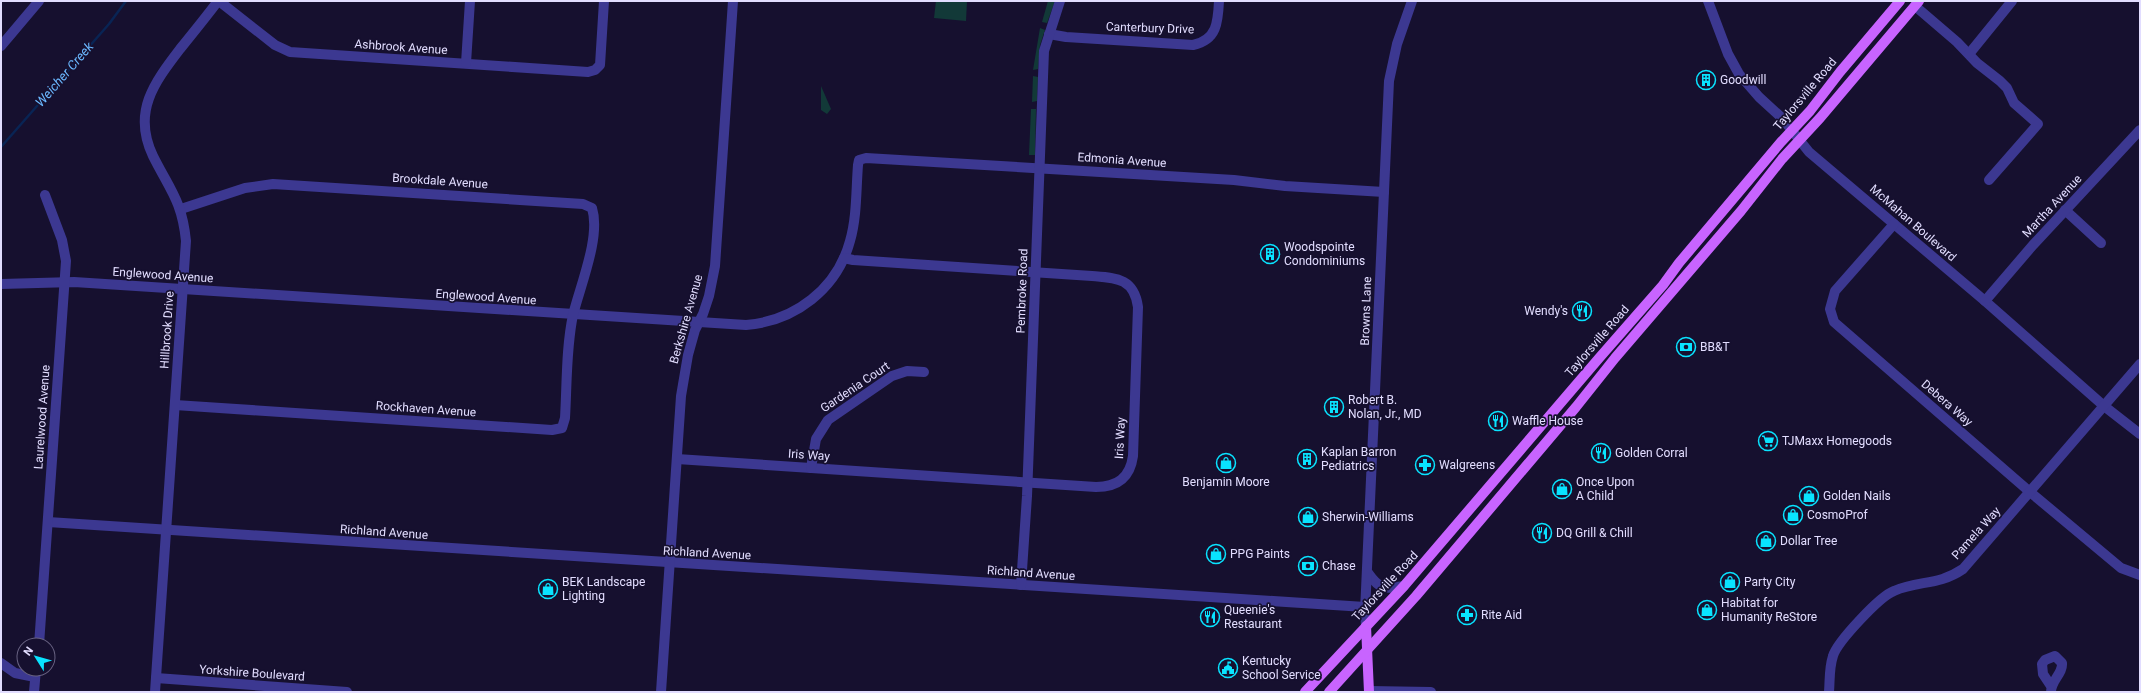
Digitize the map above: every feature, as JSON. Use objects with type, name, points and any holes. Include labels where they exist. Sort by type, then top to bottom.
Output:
[{"type":"main road","name":"Taylorsville Road","points":[[1306,692],[1404,586],[1600,357],[1629,326],[1688,253],[1792,130],[1810,112],[1840,72],[1900,1]]},
{"type":"main road","name":"Taylorsville Road","points":[[1329,692],[1416,596],[1917,3]]},
{"type":"main road","points":[[1366,626],[1369,691]]},
{"type":"street","points":[[1,46],[39,1]]},
{"type":"street","name":"Ashbrook Avenue","points":[[219,1],[275,45],[290,52],[588,72],[597,69],[600,61],[604,1]]},
{"type":"street","name":"Hillbrook Drive","points":[[154,692],[186,240],[184,219],[181,210],[172,188],[152,154],[146,135],[145,110],[147,101],[156,80],[219,1]]},
{"type":"street","points":[[466,63],[470,1]]},
{"type":"street","name":"Berkshire Avenue","points":[[661,692],[684,376],[688,355],[709,296],[715,266],[733,1]]},
{"type":"street","name":"Pembroke Road","points":[[1021,585],[1027,482],[1036,272],[1038,169],[1044,51],[1060,1]]},
{"type":"street","name":"Canterbury Drive","points":[[1049,34],[1066,37],[1193,45],[1208,39],[1216,30],[1219,1]]},
{"type":"street","name":"Browns Lane","points":[[1366,626],[1384,192],[1391,66],[1412,1]]},
{"type":"street","name":"McMahan Boulevard","points":[[1708,1],[1728,54],[1739,74],[1792,130],[1809,152],[1985,301],[2104,406],[2140,434]]},
{"type":"street","points":[[1969,54],[2012,1]]},
{"type":"street","points":[[1917,3],[1977,63],[2000,81],[2007,88],[2014,103],[2038,124],[1988,180]]},
{"type":"street","name":"Martha Avenue","points":[[1985,301],[2065,210],[2140,130]]},
{"type":"street","name":"Edmonia Avenue","points":[[859,160],[866,158],[1234,180],[1285,186],[1384,192]]},
{"type":"street","name":"Englewood Avenue","points":[[1,284],[65,283],[698,324],[750,325],[770,322],[788,315],[820,293],[836,273],[844,258],[853,228],[859,160]]},
{"type":"street","name":"Brookdale Avenue","points":[[181,210],[245,188],[273,184],[588,205],[592,208],[593,219],[589,257],[574,315]]},
{"type":"street","name":"Laurelwood Avenue","points":[[40,637],[65,283],[65,250],[45,195]]},
{"type":"street","points":[[2065,210],[2101,243]]},
{"type":"street","name":"Debera Way","points":[[1894,224],[1835,291],[1830,309],[1834,322],[2030,492],[2122,568],[2140,575]]},
{"type":"street","name":"Iris Way","points":[[677,459],[1096,487],[1112,485],[1126,475],[1132,464],[1138,307],[1135,293],[1129,285],[1115,278],[844,258]]},
{"type":"street","name":"Rockhaven Avenue","points":[[175,405],[557,430],[562,428],[564,424],[574,315]]},
{"type":"street","name":"Pamela Way","points":[[1829,692],[1830,666],[1834,653],[1880,599],[1894,591],[1907,587],[1945,580],[1963,569],[2140,364]]},
{"type":"street","name":"Gardenia Court","points":[[811,468],[816,439],[828,420],[892,376],[907,371],[924,372]]},
{"type":"street","name":"Richland Avenue","points":[[48,522],[671,563],[1366,606]]},
{"type":"street","points":[[1368,573],[1377,586],[1404,586]]},
{"type":"street","points":[[1,663],[16,673]]},
{"type":"street","points":[[34,692],[36,677]]},
{"type":"street","name":"Yorkshire Boulevard","points":[[156,678],[347,692]]},
{"type":"street","points":[[1369,691],[1431,692]]},
{"type":"green space","points":[[936,1],[967,1],[966,21],[934,18]]},
{"type":"green space","points":[[1048,1],[1055,1],[1047,23],[1042,22]]},
{"type":"green space","points":[[1040,28],[1045,30],[1040,45],[1038,69],[1033,70]]},
{"type":"green space","points":[[1033,76],[1038,77],[1037,101],[1032,102]]},
{"type":"green space","points":[[821,86],[831,109],[827,114],[821,110]]},
{"type":"green space","points":[[1031,109],[1036,109],[1035,155],[1029,155]]},
{"type":"waterway","name":"Weicher Creek","points":[[1,147],[109,24],[126,1]]},
{"type":"place","name":"Goodwill","points":[[1706,80]]},
{"type":"place","name":"Woodspointe Condominiums","points":[[1270,254]]},
{"type":"place","name":"Wendy's","points":[[1582,311]]},
{"type":"place","name":"BB&T","points":[[1686,347]]},
{"type":"place","name":"Robert B. Nolan, Jr., MD","points":[[1334,407]]},
{"type":"place","name":"Waffle House","points":[[1498,421]]},
{"type":"place","name":"TJMaxx Homegoods","points":[[1768,441]]},
{"type":"place","name":"Golden Corral","points":[[1601,453]]},
{"type":"place","name":"Kaplan Barron Pediatrics","points":[[1307,459]]},
{"type":"place","name":"Benjamin Moore","points":[[1226,463]]},
{"type":"place","name":"Walgreens","points":[[1425,465]]},
{"type":"place","name":"Once Upon A Child","points":[[1562,489]]},
{"type":"place","name":"Golden Nails","points":[[1809,496]]},
{"type":"place","name":"CosmoProf","points":[[1793,515]]},
{"type":"place","name":"Sherwin-Williams","points":[[1308,517]]},
{"type":"place","name":"DQ Grill & Chill","points":[[1542,533]]},
{"type":"place","name":"Dollar Tree","points":[[1766,541]]},
{"type":"place","name":"PPG Paints","points":[[1216,554]]},
{"type":"place","name":"Chase","points":[[1308,566]]},
{"type":"place","name":"Party City","points":[[1730,582]]},
{"type":"place","name":"BEK Landscape Lighting","points":[[548,589]]},
{"type":"place","name":"Habitat for Humanity ReStore","points":[[1707,610]]},
{"type":"place","name":"Rite Aid","points":[[1467,615]]},
{"type":"place","name":"Queenie's Restaurant","points":[[1210,617]]},
{"type":"place","name":"Kentucky School Service","points":[[1228,668]]}]
